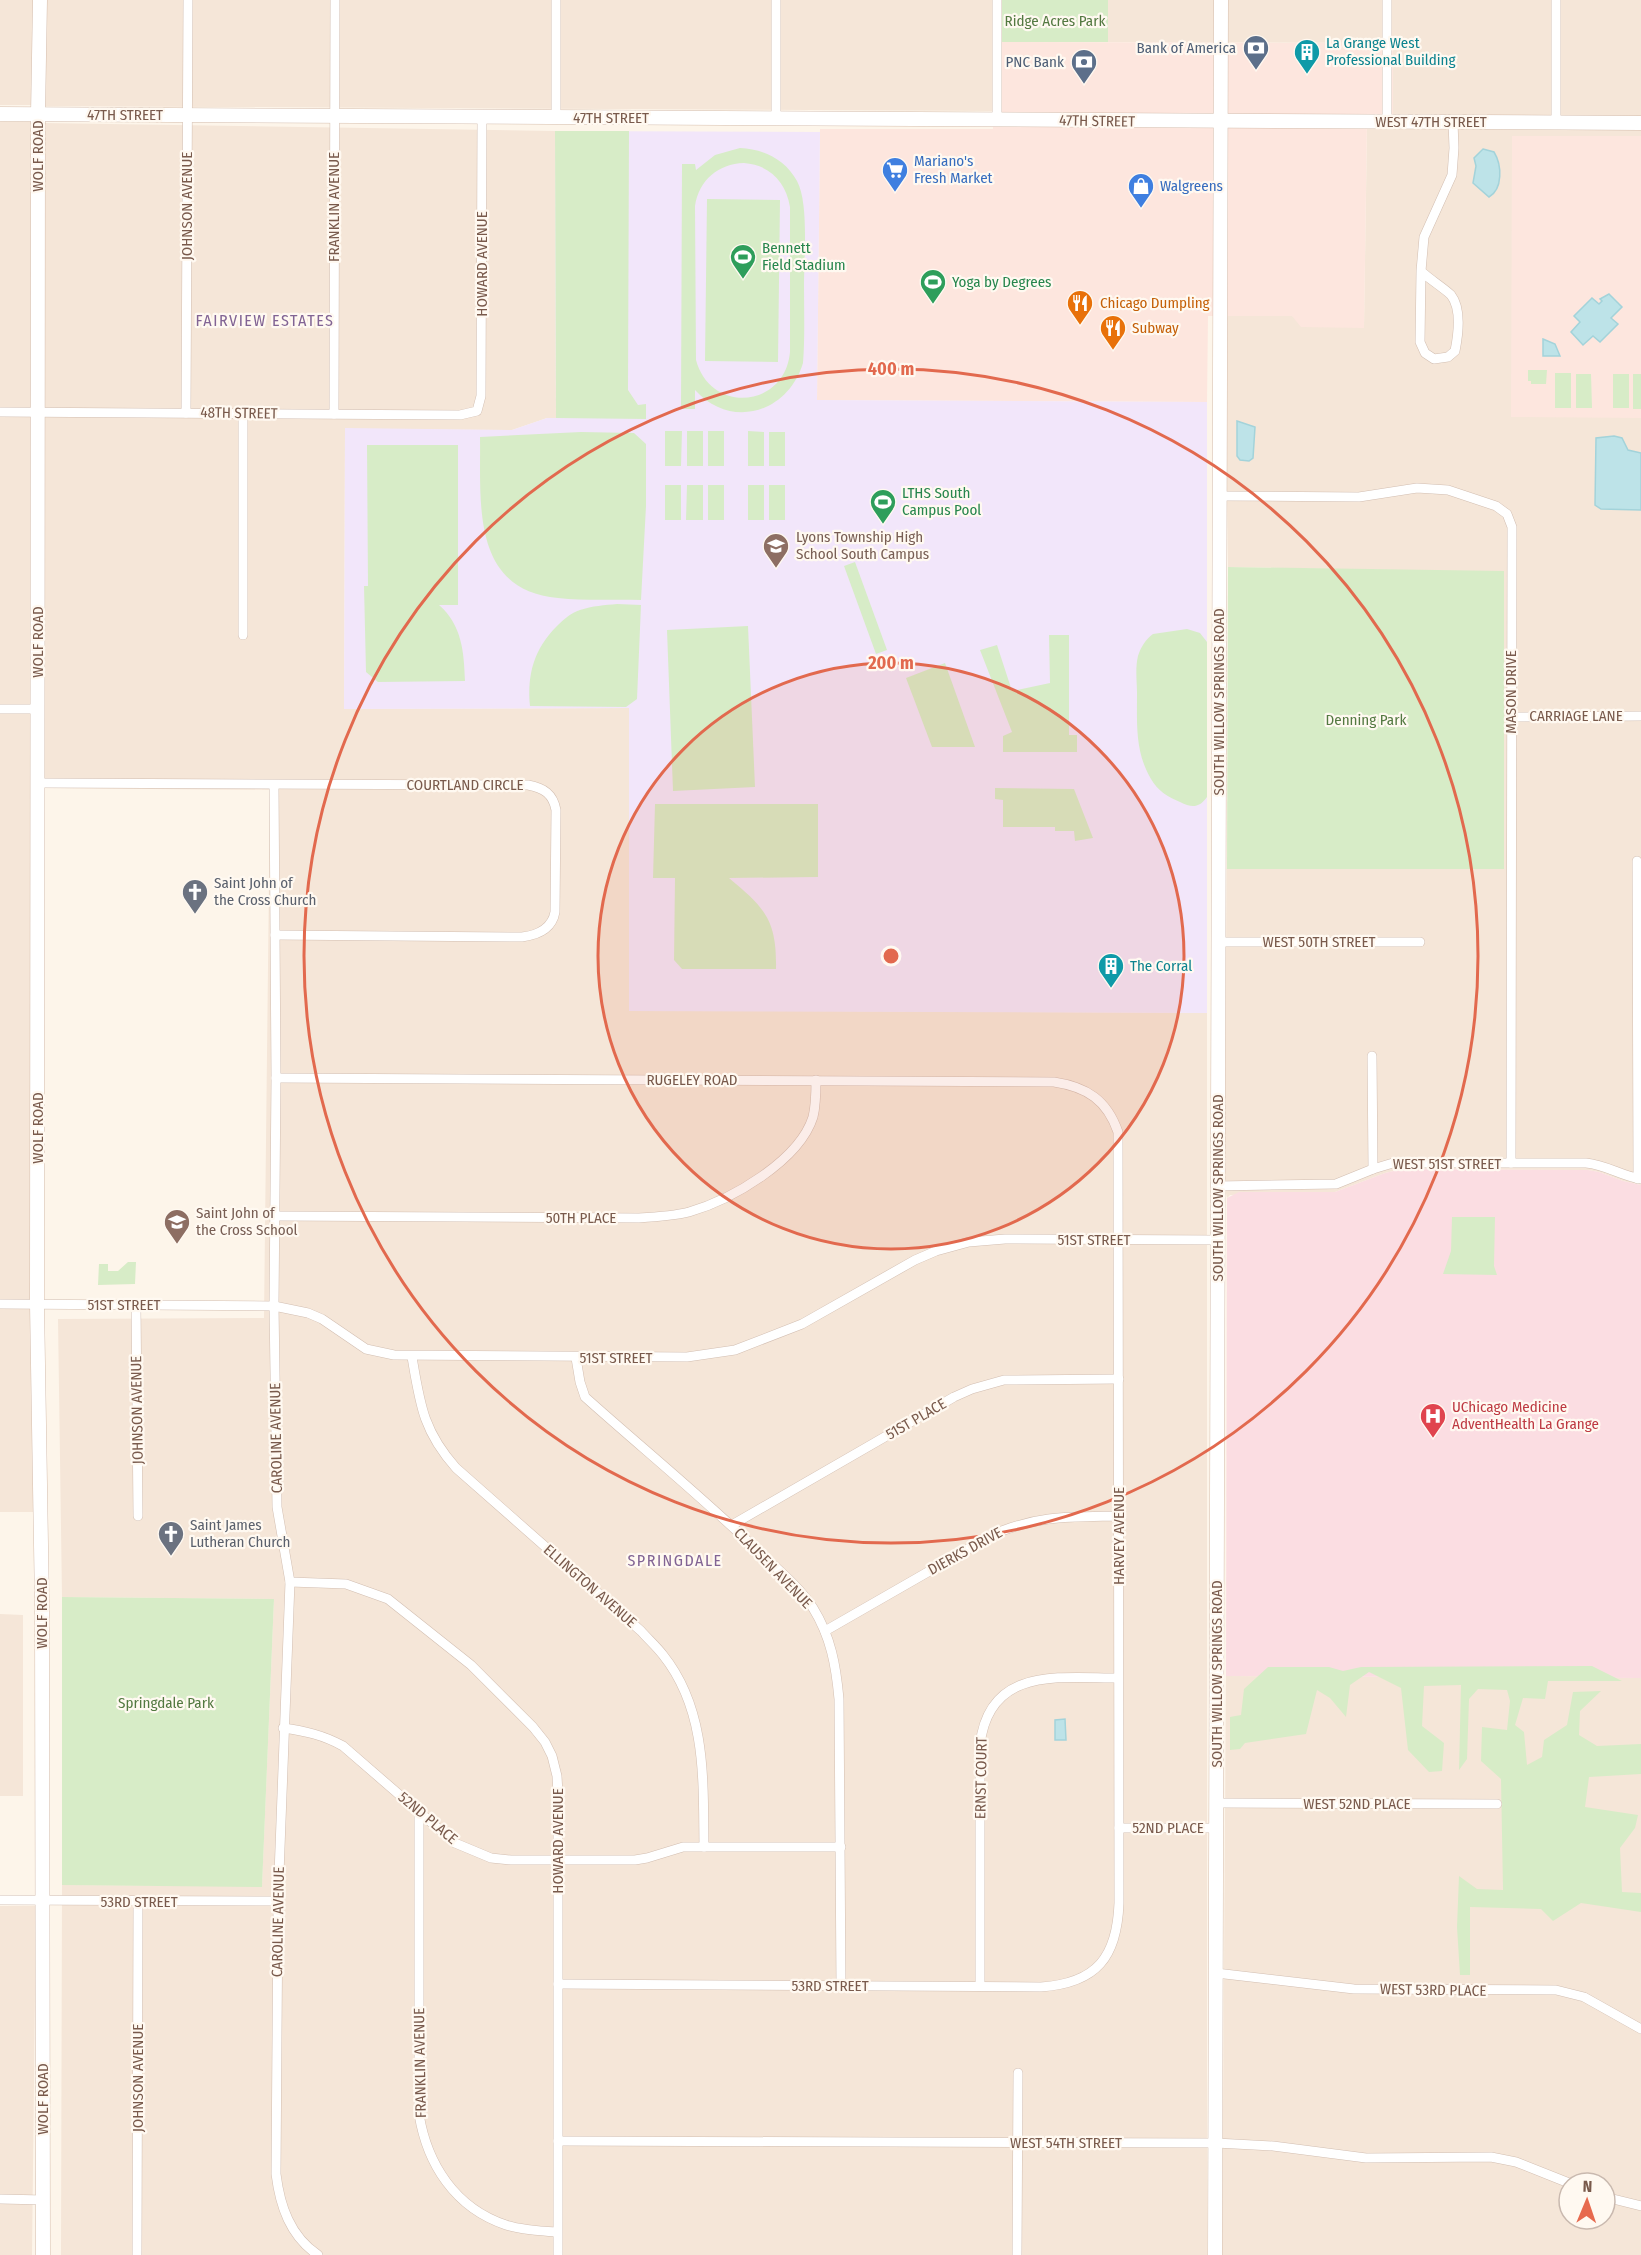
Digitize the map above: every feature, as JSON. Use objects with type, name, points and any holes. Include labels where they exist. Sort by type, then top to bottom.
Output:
[{"type":"main road","name":"WOLF ROAD","points":[[40,0],[38,114],[38,1304],[42,1605],[43,2255]]},
{"type":"main road","name":"SOUTH WILLOW SPRINGS ROAD","points":[[1215,2255],[1221,0]]},
{"type":"main road","name":"47TH STREET","points":[[0,114],[1221,122]]},
{"type":"main road","name":"WEST 47TH STREET","points":[[1221,122],[1641,123]]},
{"type":"street","name":"JOHNSON AVENUE","points":[[186,413],[188,0]]},
{"type":"street","name":"FRANKLIN AVENUE","points":[[334,414],[335,0]]},
{"type":"street","points":[[556,0],[556,117]]},
{"type":"street","points":[[776,0],[776,118]]},
{"type":"street","points":[[997,120],[998,0]]},
{"type":"street","points":[[1386,122],[1387,0]]},
{"type":"street","points":[[1556,0],[1556,123]]},
{"type":"street","name":"HOWARD AVENUE","points":[[477,411],[481,396],[482,117]]},
{"type":"street","points":[[1421,272],[1450,294],[1457,305],[1458,339],[1455,351],[1448,357],[1434,359],[1425,353],[1420,342],[1421,272],[1424,237],[1452,175],[1453,122]]},
{"type":"street","name":"48TH STREET","points":[[0,412],[460,415],[477,411]]},
{"type":"street","points":[[243,414],[243,635]]},
{"type":"street","name":"MASON DRIVE","points":[[1220,496],[1359,497],[1417,488],[1448,490],[1496,506],[1507,514],[1512,527],[1511,1163]]},
{"type":"street","points":[[0,709],[38,709]]},
{"type":"street","name":"CARRIAGE LANE","points":[[1511,717],[1641,716]]},
{"type":"street","name":"COURTLAND CIRCLE","points":[[38,783],[528,785],[545,790],[554,801],[556,810],[555,912],[554,919],[542,932],[522,937],[275,935]]},
{"type":"street","name":"CAROLINE AVENUE","points":[[274,785],[276,1507],[290,1582],[278,1901],[276,2174],[284,2214],[294,2232],[318,2255]]},
{"type":"street","points":[[1637,861],[1639,1179]]},
{"type":"street","name":"WEST 50TH STREET","points":[[1219,942],[1420,942]]},
{"type":"street","points":[[1372,1056],[1372,1169]]},
{"type":"street","name":"RUGELEY ROAD","points":[[276,1078],[1054,1082],[1082,1088],[1094,1094],[1103,1103]]},
{"type":"street","name":"50TH PLACE","points":[[275,1216],[639,1218],[689,1212],[729,1196],[756,1181],[795,1145],[813,1117],[816,1080]]},
{"type":"street","name":"HARVEY AVENUE","points":[[1098,1967],[1113,1946],[1117,1933],[1119,1903],[1118,1132],[1114,1120],[1103,1103]]},
{"type":"street","name":"WEST 51ST STREET","points":[[1218,1186],[1336,1184],[1393,1163],[1599,1164],[1639,1179]]},
{"type":"street","name":"51ST STREET","points":[[0,1305],[274,1306],[289,1308],[322,1319],[366,1349],[412,1357],[687,1357],[735,1350],[802,1324],[915,1260],[952,1245],[984,1240],[1218,1240]]},
{"type":"street","name":"JOHNSON AVENUE","points":[[136,1305],[138,1516]]},
{"type":"street","name":"ELLINGTON AVENUE","points":[[412,1357],[425,1420],[433,1439],[444,1455],[641,1630],[664,1656],[679,1679],[696,1722],[701,1752],[704,1846]]},
{"type":"street","name":"CLAUSEN AVENUE","points":[[576,1358],[585,1397],[732,1526],[790,1582],[812,1607],[825,1631],[836,1663],[839,1699],[841,1986]]},
{"type":"street","name":"51ST PLACE","points":[[732,1526],[972,1389],[1004,1380],[1119,1379]]},
{"type":"street","name":"DIERKS DRIVE","points":[[825,1631],[994,1534],[1014,1526],[1051,1517],[1119,1516]]},
{"type":"street","name":"HOWARD AVENUE","points":[[290,1582],[346,1584],[388,1599],[471,1665],[533,1726],[545,1742],[557,1776],[558,2255]]},
{"type":"street","name":"ERNST COURT","points":[[980,1986],[981,1745],[982,1729],[987,1715],[1004,1695],[1028,1681],[1043,1678],[1119,1678]]},
{"type":"street","name":"52ND PLACE","points":[[283,1728],[308,1731],[327,1737],[343,1746],[455,1843],[491,1858],[635,1860],[683,1847],[841,1847]]},
{"type":"street","name":"WEST 52ND PLACE","points":[[1216,1803],[1497,1804]]},
{"type":"street","name":"FRANKLIN AVENUE","points":[[419,1811],[419,2114],[426,2143],[440,2174],[453,2192],[476,2210],[507,2225],[557,2232]]},
{"type":"street","name":"52ND PLACE","points":[[1119,1828],[1216,1828]]},
{"type":"street","name":"53RD STREET","points":[[0,1900],[278,1901]]},
{"type":"street","name":"JOHNSON AVENUE","points":[[137,2255],[138,1902]]},
{"type":"street","name":"53RD STREET","points":[[558,1984],[1056,1986],[1079,1980],[1098,1967]]},
{"type":"street","name":"WEST 53RD PLACE","points":[[1216,1973],[1354,1989],[1556,1990],[1584,1997],[1641,2029]]},
{"type":"street","points":[[1017,2255],[1018,2073]]},
{"type":"street","name":"WEST 54TH STREET","points":[[558,2141],[1216,2143],[1273,2146],[1366,2158],[1491,2157],[1516,2162],[1557,2178]]},
{"type":"street","points":[[0,2199],[44,2200]]},
{"type":"street","points":[[1617,2200],[1641,2206]]},
{"type":"shaded area","points":[[0,0],[34,0],[32,105],[0,105]]},
{"type":"shaded area","points":[[43,0],[994,0],[992,111],[42,106]]},
{"type":"shaded area","points":[[1108,0],[1641,0],[1641,120],[1393,119],[1393,43],[1108,42]]},
{"type":"shaded area","points":[[1001,42],[1393,43],[1393,119],[1367,119],[1364,328],[1301,327],[1292,316],[1208,316],[1207,402],[817,400],[820,129],[993,129],[994,45]]},
{"type":"shaded area","points":[[0,122],[32,122],[33,1512],[0,1512]]},
{"type":"shaded area","points":[[44,123],[555,131],[556,418],[547,418],[512,430],[345,429],[344,709],[629,708],[629,1010],[1207,1013],[1207,2255],[61,2255],[62,1885],[262,1886],[274,1599],[62,1597],[58,1319],[264,1318],[270,790],[45,788]]},
{"type":"shaded area","points":[[1367,129],[1641,130],[1641,1185],[1588,1170],[1402,1169],[1335,1192],[1230,1195],[1227,1198],[1223,1178],[1227,869],[1504,868],[1504,572],[1228,567],[1227,489],[1223,488],[1223,316],[1292,316],[1364,328]]},
{"type":"shaded area","name":"Lyons Township High School South Campus","points":[[555,131],[820,132],[817,400],[1207,402],[1207,1013],[629,1011],[629,708],[344,709],[345,428],[512,430],[547,418],[556,418]]},
{"type":"shaded area","points":[[1512,136],[1641,136],[1641,418],[1511,417]]},
{"type":"shaded area","name":"UChicago Medicine AdventHealth La Grange","points":[[1402,1169],[1588,1170],[1641,1185],[1641,1678],[1226,1676],[1227,1198],[1239,1192],[1335,1192]]},
{"type":"shaded area","points":[[0,1614],[23,1615],[23,1796],[0,1796]]},
{"type":"shaded area","points":[[1226,1676],[1641,1678],[1641,2255],[1222,2255]]},
{"type":"shaded area","points":[[0,1906],[36,1906],[32,2255],[0,2255]]},
{"type":"green space","name":"Ridge Acres Park","points":[[1001,0],[1108,0],[1108,42],[1001,42]]},
{"type":"green space","points":[[555,131],[629,131],[628,390],[638,405],[646,404],[646,419],[556,418]]},
{"type":"green space","points":[[740,148],[757,150],[773,157],[792,173],[801,191],[803,203],[805,231],[803,363],[796,380],[785,394],[772,404],[757,410],[741,412],[725,410],[709,402],[695,390],[695,409],[681,409],[682,164],[695,164],[696,170],[715,155]],"holes":[[[753,164],[775,176],[785,190],[790,207],[790,352],[785,371],[775,385],[762,394],[747,398],[731,396],[716,390],[704,378],[696,360],[695,206],[701,188],[711,175],[726,166]]]},
{"type":"green space","name":"Bennett Field Stadium","points":[[707,199],[780,200],[778,362],[705,361]]},
{"type":"green space","points":[[1528,370],[1547,370],[1546,384],[1531,384],[1531,381],[1528,381]]},
{"type":"green space","points":[[1555,373],[1571,373],[1571,408],[1555,408]]},
{"type":"green space","points":[[1576,374],[1591,374],[1592,408],[1576,408]]},
{"type":"green space","points":[[1613,374],[1629,374],[1629,408],[1613,408]]},
{"type":"green space","points":[[1633,374],[1641,374],[1641,409],[1633,409]]},
{"type":"green space","points":[[665,431],[682,431],[681,466],[665,466]]},
{"type":"green space","points":[[687,431],[703,431],[703,466],[687,466]]},
{"type":"green space","points":[[708,431],[724,431],[724,466],[708,466]]},
{"type":"green space","points":[[748,431],[764,432],[764,466],[748,466]]},
{"type":"green space","points":[[581,432],[634,433],[646,444],[646,506],[641,600],[568,599],[529,591],[509,578],[495,560],[486,539],[480,488],[480,437]]},
{"type":"green space","points":[[769,432],[785,432],[785,466],[769,466]]},
{"type":"green space","points":[[367,445],[458,445],[458,605],[439,605],[453,621],[457,630],[464,660],[465,681],[378,682],[366,672],[364,586],[368,586]]},
{"type":"green space","points":[[665,485],[681,485],[681,520],[665,520]]},
{"type":"green space","points":[[687,485],[703,485],[703,520],[686,520]]},
{"type":"green space","points":[[708,485],[724,485],[724,520],[708,520]]},
{"type":"green space","points":[[748,485],[764,485],[764,520],[748,520]]},
{"type":"green space","points":[[769,485],[785,485],[785,520],[769,520]]},
{"type":"green space","points":[[855,562],[887,650],[876,654],[844,566]]},
{"type":"green space","name":"Denning Park","points":[[1228,567],[1504,571],[1504,869],[1227,869]]},
{"type":"green space","points":[[617,604],[641,605],[637,699],[626,707],[530,706],[531,673],[538,653],[549,635],[577,611]]},
{"type":"green space","points":[[748,626],[755,787],[673,791],[667,630]]},
{"type":"green space","points":[[1187,629],[1200,633],[1207,642],[1207,797],[1195,806],[1171,798],[1154,783],[1142,759],[1137,727],[1137,665],[1142,647],[1153,634]]},
{"type":"green space","points":[[1049,635],[1069,635],[1069,735],[1077,735],[1077,752],[1003,752],[1003,736],[1012,732],[980,650],[997,645],[1012,691],[1050,683]]},
{"type":"green space","points":[[945,663],[975,747],[932,747],[906,678]]},
{"type":"green space","points":[[995,788],[1074,789],[1093,838],[1075,841],[1074,831],[1055,831],[1055,827],[1003,827],[1003,800],[995,799]]},
{"type":"green space","points":[[655,804],[818,804],[818,877],[729,878],[752,898],[766,916],[774,938],[776,969],[682,969],[674,960],[675,878],[653,878]]},
{"type":"green space","points":[[1452,1217],[1495,1217],[1494,1266],[1497,1275],[1443,1274],[1451,1251]]},
{"type":"green space","points":[[128,1262],[136,1262],[135,1284],[98,1285],[99,1264],[108,1264],[108,1271],[118,1271]]},
{"type":"green space","name":"Springdale Park","points":[[62,1597],[274,1599],[262,1887],[62,1885]]},
{"type":"green space","points":[[1592,1666],[1622,1681],[1548,1681],[1545,1699],[1523,1698],[1515,1725],[1524,1732],[1527,1765],[1542,1757],[1544,1740],[1567,1725],[1573,1692],[1601,1691],[1580,1711],[1579,1735],[1597,1746],[1641,1744],[1641,1774],[1589,1777],[1585,1807],[1638,1815],[1635,1828],[1620,1848],[1622,1892],[1641,1893],[1641,1912],[1581,1903],[1553,1921],[1541,1909],[1470,1907],[1470,1975],[1460,1975],[1457,1927],[1459,1876],[1477,1889],[1503,1890],[1501,1779],[1481,1761],[1482,1727],[1507,1730],[1510,1701],[1507,1690],[1478,1689],[1469,1699],[1467,1759],[1459,1770],[1461,1685],[1424,1686],[1422,1726],[1444,1743],[1442,1771],[1429,1772],[1408,1750],[1401,1688],[1369,1672],[1350,1685],[1346,1717],[1330,1698],[1317,1690],[1306,1734],[1245,1743],[1240,1749],[1230,1750],[1230,1717],[1241,1715],[1244,1689],[1268,1667],[1329,1667],[1343,1671],[1361,1667]]},
{"type":"water","points":[[1483,149],[1494,152],[1500,170],[1497,188],[1489,197],[1473,183],[1476,166],[1474,158]]},
{"type":"water","points":[[1609,294],[1622,307],[1611,318],[1618,324],[1600,342],[1593,336],[1583,345],[1571,332],[1580,322],[1574,316],[1592,298],[1599,304],[1602,301],[1600,299]]},
{"type":"water","points":[[1543,339],[1555,344],[1560,356],[1543,356]]},
{"type":"water","points":[[1237,421],[1255,427],[1253,458],[1249,461],[1240,460],[1237,456]]},
{"type":"water","points":[[1614,436],[1622,438],[1628,450],[1641,453],[1641,510],[1601,509],[1595,505],[1596,438]]},
{"type":"water","points":[[1065,1719],[1066,1740],[1055,1740],[1055,1720]]},
{"type":"place","name":"Bank of America","points":[[1256,71]]},
{"type":"place","name":"La Grange West Professional Building","points":[[1307,75]]},
{"type":"place","name":"PNC Bank","points":[[1084,85]]},
{"type":"place","name":"Mariano's Fresh Market","points":[[895,193]]},
{"type":"place","name":"Walgreens","points":[[1141,209]]},
{"type":"place","name":"Bennett Field Stadium","points":[[743,280]]},
{"type":"place","name":"Yoga by Degrees","points":[[933,305]]},
{"type":"place","name":"Chicago Dumpling","points":[[1080,326]]},
{"type":"place","name":"Subway","points":[[1113,351]]},
{"type":"place","name":"LTHS South Campus Pool","points":[[883,525]]},
{"type":"place","name":"Lyons Township High School South Campus","points":[[776,569]]},
{"type":"place","name":"Saint John of the Cross Church","points":[[195,915]]},
{"type":"place","name":"The Corral","points":[[1111,989]]},
{"type":"place","name":"Saint John of the Cross School","points":[[177,1245]]},
{"type":"place","name":"UChicago Medicine AdventHealth La Grange","points":[[1433,1439]]},
{"type":"place","name":"Saint James Lutheran Church","points":[[171,1557]]},
{"type":"district","name":"FAIRVIEW ESTATES","points":[[265,320]]},
{"type":"district","name":"SPRINGDALE","points":[[675,1560]]}]
